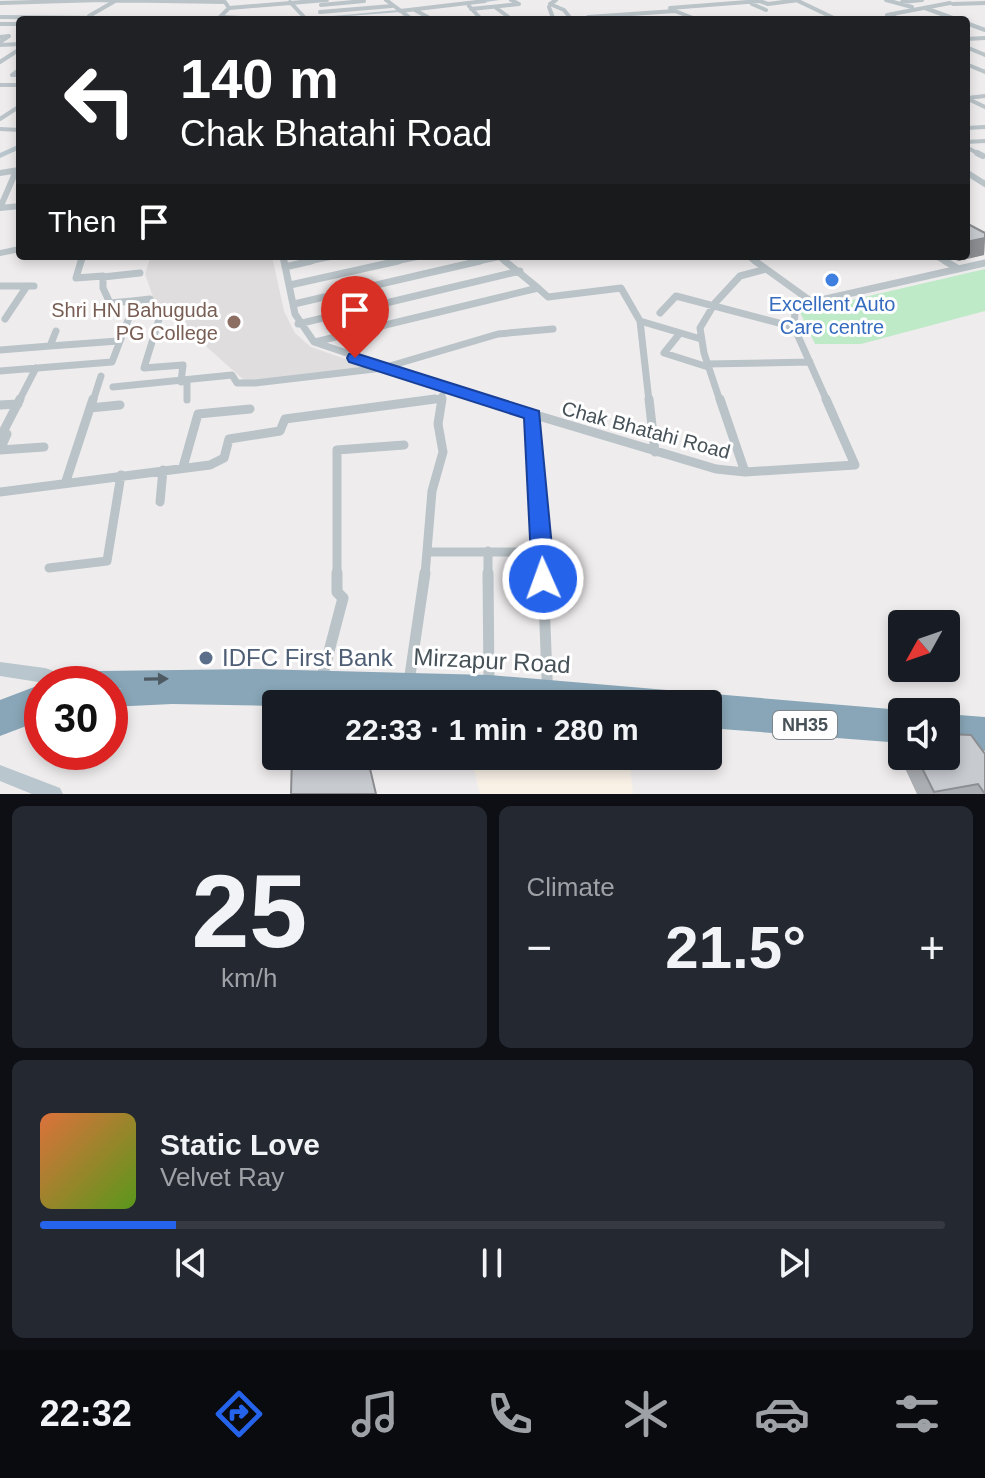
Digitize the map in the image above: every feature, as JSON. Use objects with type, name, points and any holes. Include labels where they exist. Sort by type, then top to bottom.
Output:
[{"type":"highway","name":"Mirzapur Road","points":[[128,680],[322,679],[489,684],[518,690]]},
{"type":"highway","name":"Mirzapur Road","points":[[128,697],[262,697]]},
{"type":"highway","points":[[0,709],[24,700]]},
{"type":"highway","name":"Mirzapur Road","points":[[722,707],[888,718]]},
{"type":"highway","points":[[0,726],[24,717]]},
{"type":"highway","name":"NH35","points":[[722,720],[888,732]]},
{"type":"highway","points":[[960,724],[985,727]]},
{"type":"highway","points":[[960,738],[985,741]]},
{"type":"street","points":[[0,10],[28,0]]},
{"type":"street","points":[[0,3],[108,0],[225,2],[227,10]]},
{"type":"street","points":[[89,16],[116,0]]},
{"type":"street","points":[[245,0],[250,7]]},
{"type":"street","points":[[313,6],[327,0]]},
{"type":"street","points":[[313,6],[352,6],[363,0],[371,8]]},
{"type":"street","points":[[386,0],[407,16]]},
{"type":"street","points":[[358,16],[498,0]]},
{"type":"street","points":[[471,9],[519,4],[511,0]]},
{"type":"street","points":[[556,0],[550,4],[564,10],[569,16]]},
{"type":"street","points":[[686,16],[670,8],[760,0],[784,8]]},
{"type":"street","points":[[770,4],[798,0],[830,16]]},
{"type":"street","points":[[886,0],[945,16]]},
{"type":"street","points":[[897,3],[922,0]]},
{"type":"street","points":[[939,0],[959,6]]},
{"type":"street","points":[[121,16],[142,1]]},
{"type":"street","points":[[176,16],[192,2]]},
{"type":"street","points":[[222,16],[227,10],[290,2],[313,6],[392,6]]},
{"type":"street","points":[[466,3],[478,16]]},
{"type":"street","points":[[747,3],[766,10]]},
{"type":"street","points":[[890,16],[887,15],[919,8],[985,3]]},
{"type":"street","points":[[494,7],[506,16]]},
{"type":"street","points":[[549,7],[552,16]]},
{"type":"street","points":[[415,9],[426,16]]},
{"type":"street","points":[[227,10],[258,13]]},
{"type":"street","points":[[602,16],[675,11]]},
{"type":"street","points":[[0,119],[16,109]]},
{"type":"street","points":[[0,113],[16,113]]},
{"type":"street","points":[[0,208],[16,174]]},
{"type":"street","points":[[0,187],[10,186]]},
{"type":"street","points":[[82,260],[76,278],[140,273]]},
{"type":"street","points":[[284,260],[298,324],[520,271]]},
{"type":"street","points":[[285,267],[317,260]]},
{"type":"street","points":[[290,285],[404,260]]},
{"type":"street","points":[[294,304],[482,260]]},
{"type":"street","points":[[505,260],[548,297],[621,288],[640,321],[655,452]]},
{"type":"street","points":[[754,260],[812,302]]},
{"type":"street","points":[[943,260],[958,268]]},
{"type":"street","points":[[660,313],[676,296],[794,327],[795,311],[812,302],[985,263]]},
{"type":"street","points":[[745,472],[708,366],[700,328],[713,307],[740,276],[766,269]]},
{"type":"street","points":[[103,277],[103,288],[110,303],[150,299]]},
{"type":"street","points":[[0,282],[30,286],[5,319]]},
{"type":"street","points":[[314,342],[538,288]]},
{"type":"street","points":[[0,371],[112,362],[130,315],[132,301]]},
{"type":"street","points":[[160,316],[144,368],[183,365],[187,400]]},
{"type":"street","points":[[640,321],[701,339]]},
{"type":"street","name":"Chak Bhatahi Road","points":[[298,324],[304,335],[314,342],[383,368],[716,469],[745,472],[855,465],[794,327]]},
{"type":"street","points":[[113,387],[232,375],[237,383],[255,383],[383,368],[498,334],[553,329]]},
{"type":"street","points":[[50,346],[56,331]]},
{"type":"street","points":[[680,333],[664,353],[708,366],[810,362]]},
{"type":"street","points":[[0,350],[118,341]]},
{"type":"street","points":[[36,368],[2,434],[7,434],[0,450],[44,447]]},
{"type":"street","points":[[66,481],[101,376]]},
{"type":"street","points":[[408,683],[428,552],[432,491],[443,452],[438,424],[441,398],[449,389]]},
{"type":"street","points":[[0,492],[215,463],[224,458],[229,439],[280,431],[283,421],[289,418],[441,398]]},
{"type":"street","points":[[0,405],[18,404]]},
{"type":"street","points":[[90,408],[120,405]]},
{"type":"street","points":[[183,467],[198,414],[250,409]]},
{"type":"street","points":[[533,415],[548,690]]},
{"type":"street","points":[[322,679],[343,598],[337,592],[337,450],[404,445]]},
{"type":"street","points":[[160,502],[163,470]]},
{"type":"street","points":[[49,568],[107,561],[121,475]]},
{"type":"street","points":[[488,551],[489,684]]},
{"type":"street","points":[[428,552],[542,552]]},
{"type":"street","points":[[0,669],[24,672]]},
{"type":"street","points":[[0,773],[54,794]]},
{"type":"shaded area","name":"Shri HN Bahuguda PG College","points":[[150,260],[273,260],[284,311],[295,333],[311,347],[368,367],[245,381],[154,300],[145,274]]},
{"type":"shaded area","points":[[474,770],[630,770],[633,794],[480,794]]},
{"type":"green space","points":[[985,269],[985,311],[861,344],[815,344],[800,312]]},
{"type":"building","points":[[970,225],[985,233],[985,238],[970,241]]},
{"type":"building","points":[[960,735],[971,735],[985,754],[985,794],[978,784],[934,792],[923,770],[960,770]]},
{"type":"building","points":[[292,770],[370,770],[376,794],[291,794]]},
{"type":"place","name":"Excellent Auto Care centre","points":[[832,280]]},
{"type":"place","name":"Shri HN Bahuguda PG College","points":[[234,322]]},
{"type":"place","name":"IDFC First Bank","points":[[206,658]]},
{"type":"route","points":[[355,358],[533,415],[543,579]]}]
